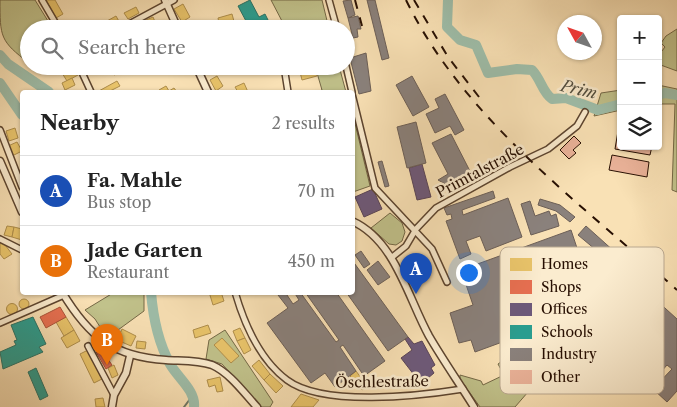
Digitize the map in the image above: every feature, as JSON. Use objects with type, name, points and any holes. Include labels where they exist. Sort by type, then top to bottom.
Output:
[{"type":"street","points":[[42,0],[54,20]]},
{"type":"street","points":[[135,20],[165,2],[174,0]]},
{"type":"street","points":[[329,0],[335,20]]},
{"type":"street","points":[[165,2],[174,20]]},
{"type":"street","points":[[83,75],[90,90]]},
{"type":"street","points":[[199,75],[205,90]]},
{"type":"street","points":[[285,75],[288,90]]},
{"type":"street","points":[[348,75],[351,90]]},
{"type":"street","points":[[355,105],[375,188],[416,229],[432,249],[447,282]]},
{"type":"street","name":"Primtalstraße","points":[[391,258],[406,246],[416,229],[436,208],[560,142],[578,126],[585,112]]},
{"type":"street","points":[[0,130],[20,183]]},
{"type":"street","points":[[0,161],[20,207]]},
{"type":"street","points":[[355,222],[364,226],[391,258],[422,323],[474,407]]},
{"type":"street","points":[[0,239],[20,249]]},
{"type":"street","points":[[0,323],[61,295]]},
{"type":"street","points":[[64,295],[85,324],[101,340],[117,351],[130,356],[149,359],[199,362],[220,369],[257,407]]},
{"type":"street","name":"Öschlestraße","points":[[236,295],[242,316],[264,356],[287,381],[322,395],[419,396],[463,389]]},
{"type":"street","points":[[88,346],[114,395]]},
{"type":"street","points":[[112,407],[114,395],[126,372],[130,356]]},
{"type":"green space","points":[[0,0],[35,0],[47,20],[20,20],[20,56],[7,43],[0,22]]},
{"type":"green space","points":[[271,0],[322,0],[327,20],[281,20]]},
{"type":"green space","points":[[677,29],[677,71],[662,65],[662,51],[665,47],[662,42],[666,36]]},
{"type":"green space","points":[[318,75],[341,75],[345,90],[322,90]]},
{"type":"green space","points":[[662,86],[677,89],[677,192],[672,190],[675,104],[662,104]]},
{"type":"green space","points":[[617,91],[617,111],[594,116],[601,93]]},
{"type":"green space","points":[[355,123],[370,186],[355,191]]},
{"type":"green space","points":[[390,213],[402,223],[405,232],[402,241],[396,245],[389,244],[371,228]]},
{"type":"green space","points":[[110,295],[144,295],[144,311],[107,338],[95,319],[85,310]]},
{"type":"green space","points":[[225,330],[273,402],[270,407],[262,407],[222,364],[206,359],[209,340]]},
{"type":"green space","points":[[460,375],[481,381],[483,385],[500,377],[500,394],[526,394],[515,407],[480,407],[460,379]]},
{"type":"building: Homes","points":[[46,0],[55,0],[63,14],[56,18]]},
{"type":"building: Homes","points":[[183,4],[190,17],[181,20],[174,9]]},
{"type":"building: Homes","points":[[136,7],[139,13],[128,19],[124,13]]},
{"type":"building: Homes","points":[[232,14],[234,20],[218,20],[218,18]]},
{"type":"building: Homes","points":[[116,16],[118,20],[109,20]]},
{"type":"building: Homes","points":[[63,75],[78,75],[67,81]]},
{"type":"building: Homes","points":[[301,75],[317,75],[317,76],[302,80]]},
{"type":"building: Homes","points":[[217,76],[223,86],[215,90],[210,80]]},
{"type":"building: Homes","points":[[72,78],[75,85],[65,90],[62,83]]},
{"type":"building: Homes","points":[[117,81],[120,86],[112,90],[101,90]]},
{"type":"building: Homes","points":[[244,83],[247,90],[237,90],[235,87]]},
{"type":"building: Homes","points":[[166,86],[168,90],[159,90]]},
{"type":"building: Homes","points":[[15,128],[18,138],[9,141],[6,131]]},
{"type":"building: Homes","points":[[17,142],[20,152],[12,156],[8,146]]},
{"type":"building: Homes","points":[[7,226],[14,227],[12,237],[4,235]]},
{"type":"building: Homes","points":[[14,227],[20,228],[20,239],[12,237]]},
{"type":"building: Homes","points":[[2,241],[12,254],[4,259],[0,254],[0,243]]},
{"type":"building: Homes","points":[[210,295],[222,295],[224,301],[213,305]]},
{"type":"building: Homes","points":[[22,299],[26,299],[29,304],[28,308],[22,309],[19,306],[19,302]]},
{"type":"building: Homes","points":[[10,304],[14,304],[17,309],[16,313],[10,314],[7,311],[7,307]]},
{"type":"building: Homes","points":[[66,317],[74,330],[64,336],[56,322]]},
{"type":"building: Homes","points":[[208,325],[211,333],[195,338],[193,330]]},
{"type":"building: Homes","points":[[240,328],[245,338],[237,341],[233,331]]},
{"type":"building: Homes","points":[[122,329],[136,336],[131,346],[117,340]]},
{"type":"building: Homes","points":[[74,330],[80,341],[67,348],[61,338]]},
{"type":"building: Homes","points":[[222,338],[239,356],[231,363],[214,345]]},
{"type":"building: Homes","points":[[245,338],[251,350],[244,354],[237,341]]},
{"type":"building: Homes","points":[[137,341],[146,342],[145,349],[136,348]]},
{"type":"building: Homes","points":[[88,350],[102,379],[94,383],[80,354]]},
{"type":"building: Homes","points":[[259,360],[270,374],[264,380],[252,366]]},
{"type":"building: Homes","points":[[114,365],[118,375],[112,378],[108,368]]},
{"type":"building: Homes","points":[[356,371],[367,386],[362,390],[350,376]]},
{"type":"building: Homes","points":[[270,374],[283,386],[276,393],[264,380]]},
{"type":"building: Homes","points":[[220,377],[223,391],[217,392],[215,385],[209,387],[207,380]]},
{"type":"building: Homes","points":[[301,394],[319,400],[313,407],[291,407]]},
{"type":"building: Homes","points":[[103,398],[105,407],[96,407],[95,399]]},
{"type":"building: Shops","points":[[60,307],[66,317],[46,328],[40,317]]},
{"type":"building: Shops","points":[[101,349],[112,365],[106,369],[96,352]]},
{"type":"building: Offices","points":[[422,164],[431,197],[417,200],[409,168]]},
{"type":"building: Offices","points":[[373,189],[382,209],[364,217],[355,197]]},
{"type":"building: Offices","points":[[408,337],[414,344],[422,341],[435,365],[431,368],[434,373],[421,384],[401,358],[412,350],[405,339]]},
{"type":"building: Schools","points":[[250,0],[259,17],[265,14],[268,20],[245,20],[238,6]]},
{"type":"building: Schools","points":[[33,317],[46,344],[39,347],[43,352],[3,369],[0,352],[16,345],[14,341],[17,340],[11,325]]},
{"type":"building: Schools","points":[[36,368],[48,396],[40,400],[28,372]]},
{"type":"building: Industry","points":[[351,0],[355,15],[348,18],[343,1]]},
{"type":"building: Industry","points":[[367,0],[375,0],[389,58],[382,60]]},
{"type":"building: Industry","points":[[358,16],[361,29],[357,29],[358,37],[355,38],[355,20],[348,20],[348,18]]},
{"type":"building: Industry","points":[[366,53],[371,91],[359,94],[354,75],[355,56]]},
{"type":"building: Industry","points":[[412,76],[429,107],[413,116],[396,85]]},
{"type":"building: Industry","points":[[445,94],[464,130],[455,135],[450,126],[435,133],[426,114],[439,108],[435,99]]},
{"type":"building: Industry","points":[[416,122],[426,163],[407,168],[397,127]]},
{"type":"building: Industry","points":[[451,134],[472,175],[456,183],[456,185],[449,186],[438,180],[448,174],[432,143]]},
{"type":"building: Industry","points":[[382,161],[389,186],[385,187],[378,162]]},
{"type":"building: Industry","points":[[493,191],[495,198],[462,210],[463,215],[508,198],[522,237],[486,251],[480,236],[466,241],[471,254],[460,259],[446,221],[452,219],[451,214],[447,215],[444,208]]},
{"type":"building: Industry","points":[[540,199],[560,205],[575,217],[570,222],[556,211],[538,205]]},
{"type":"building: Industry","points":[[530,201],[535,216],[549,211],[551,216],[556,214],[559,226],[531,235],[521,204]]},
{"type":"building: Industry","points":[[586,226],[609,247],[592,247],[578,235]]},
{"type":"building: Industry","points":[[571,230],[577,247],[524,247]]},
{"type":"building: Industry","points":[[361,251],[370,264],[364,268],[355,255]]},
{"type":"building: Industry","points":[[500,256],[500,343],[475,352],[471,340],[459,343],[450,313],[473,305],[461,270]]},
{"type":"building: Industry","points":[[378,261],[390,277],[378,285],[367,270]]},
{"type":"building: Industry","points":[[355,264],[408,337],[388,351],[348,295],[355,295]]},
{"type":"building: Industry","points":[[278,295],[287,295],[293,304],[299,300],[296,295],[302,295],[336,342],[339,340],[307,295],[338,295],[385,361],[364,376],[343,345],[340,347],[356,371],[335,387],[325,373],[311,383],[267,323],[288,308]]},
{"type":"building: Industry","points":[[664,307],[677,319],[677,391],[667,402],[658,394],[664,394],[664,377],[672,369],[667,365],[664,368]]},
{"type":"building: Other","points":[[574,136],[581,143],[573,150],[576,153],[569,159],[560,150]]},
{"type":"building: Other","points":[[621,150],[651,150],[650,155]]},
{"type":"building: Other","points":[[612,155],[649,162],[647,177],[609,170]]},
{"type":"waterway","name":"Prim","points":[[448,0],[447,27],[460,40],[476,45],[488,73],[517,69],[532,70],[546,93],[552,99],[566,98],[598,110],[617,105]]},
{"type":"waterway","points":[[0,55],[8,64],[20,72]]},
{"type":"waterway","points":[[24,75],[46,90]]},
{"type":"waterway","points":[[0,83],[20,112]]},
{"type":"waterway","name":"Prim","points":[[662,94],[677,95]]},
{"type":"waterway","points":[[151,295],[162,347],[173,369],[189,390],[194,401],[194,407]]},
{"type":"waterway","points":[[184,407],[193,395]]},
{"type":"railway","points":[[355,0],[362,26]]},
{"type":"railway","points":[[406,0],[430,43],[459,83],[492,121],[527,157],[628,247]]},
{"type":"railway","points":[[414,0],[448,57],[479,97]]},
{"type":"railway","points":[[664,279],[677,290]]},
{"type":"place","name":"Fa. Mahle","points":[[416,294]]},
{"type":"place","name":"Jade Garten","points":[[107,365]]}]
